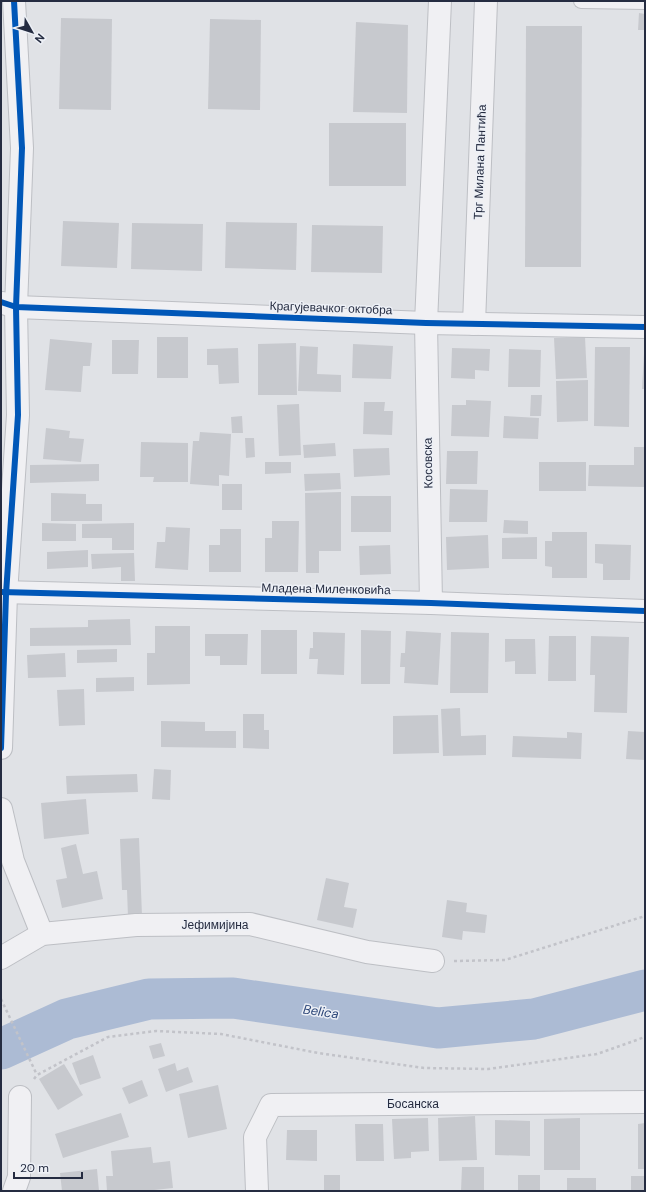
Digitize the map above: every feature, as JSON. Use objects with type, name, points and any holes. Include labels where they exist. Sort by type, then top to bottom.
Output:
[{"type":"street","points":[[1,748],[4,593],[18,415],[9,304],[22,148],[14,1]]},
{"type":"street","points":[[426,323],[440,1]]},
{"type":"street","name":"Трг Милана Пантића","points":[[474,324],[486,1]]},
{"type":"street","name":"Крагујевачког октобра","points":[[9,304],[426,323],[645,327]]},
{"type":"street","name":"Косовска","points":[[426,323],[431,603]]},
{"type":"street","name":"Младена Миленковића","points":[[4,593],[431,603],[645,611]]},
{"type":"street","points":[[1,809],[7,859],[42,934]]},
{"type":"street","name":"Јефимијина","points":[[1,958],[42,934],[136,925],[250,924],[367,952],[433,961]]},
{"type":"street","points":[[14,1191],[20,1177],[20,1097]]},
{"type":"street","name":"Босанска","points":[[257,1191],[255,1136],[271,1105],[645,1102]]},
{"type":"lane","points":[[581,1],[645,2]]},
{"type":"path","points":[[433,961],[505,960],[645,916]]},
{"type":"path","points":[[1,999],[37,1075],[108,1037],[156,1031],[221,1034],[318,1053],[424,1068],[488,1068],[573,1058],[597,1054],[645,1038]]},
{"type":"building","points":[[639,13],[645,14],[645,30],[638,30]]},
{"type":"building","points":[[61,18],[112,19],[111,110],[59,109]]},
{"type":"building","points":[[210,19],[261,20],[260,110],[208,109]]},
{"type":"building","points":[[356,22],[408,25],[407,113],[353,112]]},
{"type":"building","points":[[526,26],[582,26],[581,267],[525,267]]},
{"type":"building","points":[[329,123],[406,123],[406,186],[329,186]]},
{"type":"building","points":[[63,221],[119,223],[117,268],[61,266]]},
{"type":"building","points":[[226,222],[297,223],[296,270],[225,268]]},
{"type":"building","points":[[132,223],[203,224],[202,271],[131,269]]},
{"type":"building","points":[[312,225],[383,226],[382,273],[311,272]]},
{"type":"building","points":[[157,337],[188,337],[188,378],[157,378]]},
{"type":"building","points":[[585,337],[587,378],[556,379],[554,338]]},
{"type":"building","points":[[50,339],[92,343],[90,366],[83,366],[81,392],[45,390]]},
{"type":"building","points":[[112,340],[139,340],[138,374],[112,374]]},
{"type":"building","points":[[296,343],[297,395],[258,395],[258,344]]},
{"type":"building","points":[[353,344],[393,346],[391,379],[352,378]]},
{"type":"building","points":[[300,346],[318,347],[317,374],[341,375],[341,392],[298,391]]},
{"type":"building","points":[[595,347],[630,347],[629,427],[594,426]]},
{"type":"building","points":[[238,348],[239,383],[219,384],[218,365],[207,365],[207,349]]},
{"type":"building","points":[[452,348],[490,349],[489,371],[475,370],[475,379],[451,378]]},
{"type":"building","points":[[509,349],[541,350],[540,387],[508,387]]},
{"type":"building","points":[[644,354],[645,389],[642,389]]},
{"type":"building","points":[[588,380],[588,421],[557,422],[556,381]]},
{"type":"building","points":[[531,395],[542,395],[541,416],[530,416]]},
{"type":"building","points":[[466,400],[491,401],[489,437],[451,436],[452,405],[466,405]]},
{"type":"building","points":[[364,402],[385,402],[384,411],[393,411],[392,435],[363,434]]},
{"type":"building","points":[[299,404],[301,455],[279,456],[277,405]]},
{"type":"building","points":[[242,416],[243,433],[232,433],[231,417]]},
{"type":"building","points":[[504,416],[539,418],[538,439],[503,438]]},
{"type":"building","points":[[46,428],[70,431],[69,438],[84,439],[81,462],[43,459]]},
{"type":"building","points":[[200,432],[231,434],[229,476],[219,475],[219,486],[190,484],[193,441],[199,441]]},
{"type":"building","points":[[245,438],[254,438],[255,457],[246,458]]},
{"type":"building","points":[[141,442],[188,443],[188,482],[153,482],[154,477],[140,477]]},
{"type":"building","points":[[335,443],[336,456],[304,458],[303,445]]},
{"type":"building","points":[[634,447],[645,447],[645,487],[588,486],[589,465],[634,465]]},
{"type":"building","points":[[389,448],[390,475],[354,477],[353,449]]},
{"type":"building","points":[[447,451],[478,451],[477,484],[446,484]]},
{"type":"building","points":[[265,462],[291,462],[291,473],[265,474]]},
{"type":"building","points":[[539,462],[586,462],[586,491],[539,491]]},
{"type":"building","points":[[99,464],[99,481],[30,483],[30,465]]},
{"type":"building","points":[[340,473],[341,489],[305,491],[304,474]]},
{"type":"building","points":[[222,484],[242,484],[242,510],[222,510]]},
{"type":"building","points":[[450,489],[488,490],[487,522],[449,522]]},
{"type":"building","points":[[341,492],[341,551],[319,551],[319,573],[306,573],[305,493]]},
{"type":"building","points":[[51,493],[86,494],[86,504],[102,504],[102,521],[51,521]]},
{"type":"building","points":[[351,496],[391,496],[391,532],[351,532]]},
{"type":"building","points":[[504,520],[528,521],[528,534],[503,533]]},
{"type":"building","points":[[272,521],[299,521],[298,572],[265,572],[265,538],[272,538]]},
{"type":"building","points":[[42,523],[76,524],[76,541],[42,541]]},
{"type":"building","points":[[134,523],[134,550],[112,550],[112,538],[82,538],[82,524]]},
{"type":"building","points":[[166,527],[190,528],[188,570],[155,568],[157,542],[165,542]]},
{"type":"building","points":[[220,529],[241,529],[241,572],[209,572],[209,545],[220,545]]},
{"type":"building","points":[[552,532],[587,532],[587,578],[552,578],[552,567],[545,566],[545,541],[552,541]]},
{"type":"building","points":[[488,535],[489,568],[447,570],[446,537]]},
{"type":"building","points":[[537,537],[537,559],[502,559],[502,538]]},
{"type":"building","points":[[595,544],[631,545],[630,580],[603,580],[603,564],[595,563]]},
{"type":"building","points":[[390,545],[391,574],[360,575],[359,546]]},
{"type":"building","points":[[88,550],[88,567],[47,569],[47,552]]},
{"type":"building","points":[[134,553],[135,581],[121,581],[121,567],[92,569],[91,554]]},
{"type":"building","points":[[130,619],[131,645],[30,646],[30,628],[88,627],[88,620]]},
{"type":"building","points":[[155,626],[190,626],[190,684],[147,685],[147,653],[155,653]]},
{"type":"building","points":[[261,630],[297,630],[297,674],[261,674]]},
{"type":"building","points":[[361,630],[391,631],[390,684],[361,684]]},
{"type":"building","points":[[406,631],[441,633],[438,685],[404,683],[405,667],[400,667],[401,653],[405,653]]},
{"type":"building","points":[[313,632],[345,633],[344,675],[317,674],[318,659],[309,659],[310,648],[313,648]]},
{"type":"building","points":[[451,632],[489,633],[488,693],[450,693]]},
{"type":"building","points":[[205,634],[248,634],[247,665],[220,665],[220,656],[205,656]]},
{"type":"building","points":[[549,636],[576,636],[576,681],[548,681]]},
{"type":"building","points":[[591,636],[629,637],[627,713],[594,712],[595,675],[590,675]]},
{"type":"building","points":[[505,639],[535,639],[536,674],[515,674],[515,661],[505,662]]},
{"type":"building","points":[[117,649],[117,662],[77,663],[77,650]]},
{"type":"building","points":[[65,653],[66,677],[28,678],[27,655]]},
{"type":"building","points":[[134,677],[134,691],[96,692],[96,678]]},
{"type":"building","points":[[84,689],[85,725],[59,726],[57,690]]},
{"type":"building","points":[[460,708],[461,736],[486,735],[486,755],[443,756],[441,709]]},
{"type":"building","points":[[243,714],[264,714],[264,730],[269,730],[269,749],[243,748]]},
{"type":"building","points":[[438,715],[439,753],[393,754],[393,716]]},
{"type":"building","points":[[161,721],[205,722],[205,731],[236,731],[236,748],[161,747]]},
{"type":"building","points":[[628,731],[645,732],[645,760],[626,759]]},
{"type":"building","points":[[567,732],[582,733],[581,759],[512,757],[513,736],[567,738]]},
{"type":"building","points":[[154,769],[171,770],[170,800],[152,799]]},
{"type":"building","points":[[137,774],[138,792],[67,794],[66,776]]},
{"type":"building","points":[[86,799],[89,834],[44,839],[41,803]]},
{"type":"building","points":[[139,838],[142,916],[128,917],[127,890],[122,890],[120,839]]},
{"type":"building","points":[[76,844],[83,874],[97,871],[103,899],[62,908],[56,880],[67,878],[61,848]]},
{"type":"building","points":[[326,878],[349,883],[344,907],[357,909],[353,928],[317,920]]},
{"type":"building","points":[[447,900],[467,903],[466,912],[487,915],[485,933],[463,931],[462,940],[442,937]]},
{"type":"building","points":[[161,1043],[165,1056],[153,1059],[149,1046]]},
{"type":"building","points":[[93,1055],[101,1078],[80,1085],[72,1063]]},
{"type":"building","points":[[175,1063],[177,1071],[188,1067],[193,1082],[166,1092],[158,1069]]},
{"type":"building","points":[[64,1064],[83,1095],[58,1110],[39,1079]]},
{"type":"building","points":[[142,1080],[148,1096],[129,1104],[122,1088]]},
{"type":"building","points":[[218,1085],[227,1129],[188,1138],[179,1094]]},
{"type":"building","points":[[121,1113],[129,1137],[63,1158],[55,1134]]},
{"type":"building","points":[[475,1116],[477,1160],[439,1161],[438,1118]]},
{"type":"building","points":[[428,1118],[429,1151],[411,1152],[411,1158],[394,1159],[392,1119]]},
{"type":"building","points":[[580,1118],[580,1170],[544,1170],[544,1119]]},
{"type":"building","points":[[495,1120],[530,1121],[530,1156],[495,1155]]},
{"type":"building","points":[[645,1123],[645,1169],[638,1169],[638,1124]]},
{"type":"building","points":[[355,1124],[383,1124],[384,1161],[356,1161]]},
{"type":"building","points":[[287,1130],[317,1130],[317,1161],[286,1160]]},
{"type":"building","points":[[151,1147],[153,1163],[170,1161],[173,1188],[145,1191],[107,1191],[106,1176],[113,1176],[111,1151]]},
{"type":"building","points":[[462,1167],[484,1167],[484,1191],[461,1191]]},
{"type":"building","points":[[97,1169],[99,1191],[62,1191],[60,1173]]},
{"type":"building","points":[[324,1175],[340,1175],[340,1191],[324,1191]]},
{"type":"building","points":[[518,1175],[540,1175],[540,1191],[518,1191]]},
{"type":"building","points":[[631,1176],[645,1176],[645,1191],[631,1191]]},
{"type":"building","points":[[567,1178],[596,1178],[596,1191],[567,1191]]},
{"type":"waterway","name":"Belica","points":[[1,1049],[67,1019],[149,999],[233,998],[438,1028],[534,1019],[645,990]]},
{"type":"cycle path","points":[[1,748],[6,594],[18,415],[16,307],[22,148],[14,1]]},
{"type":"cycle path","points":[[1,302],[16,307],[426,323],[645,327]]},
{"type":"cycle path","points":[[1,592],[431,603],[645,611]]}]
